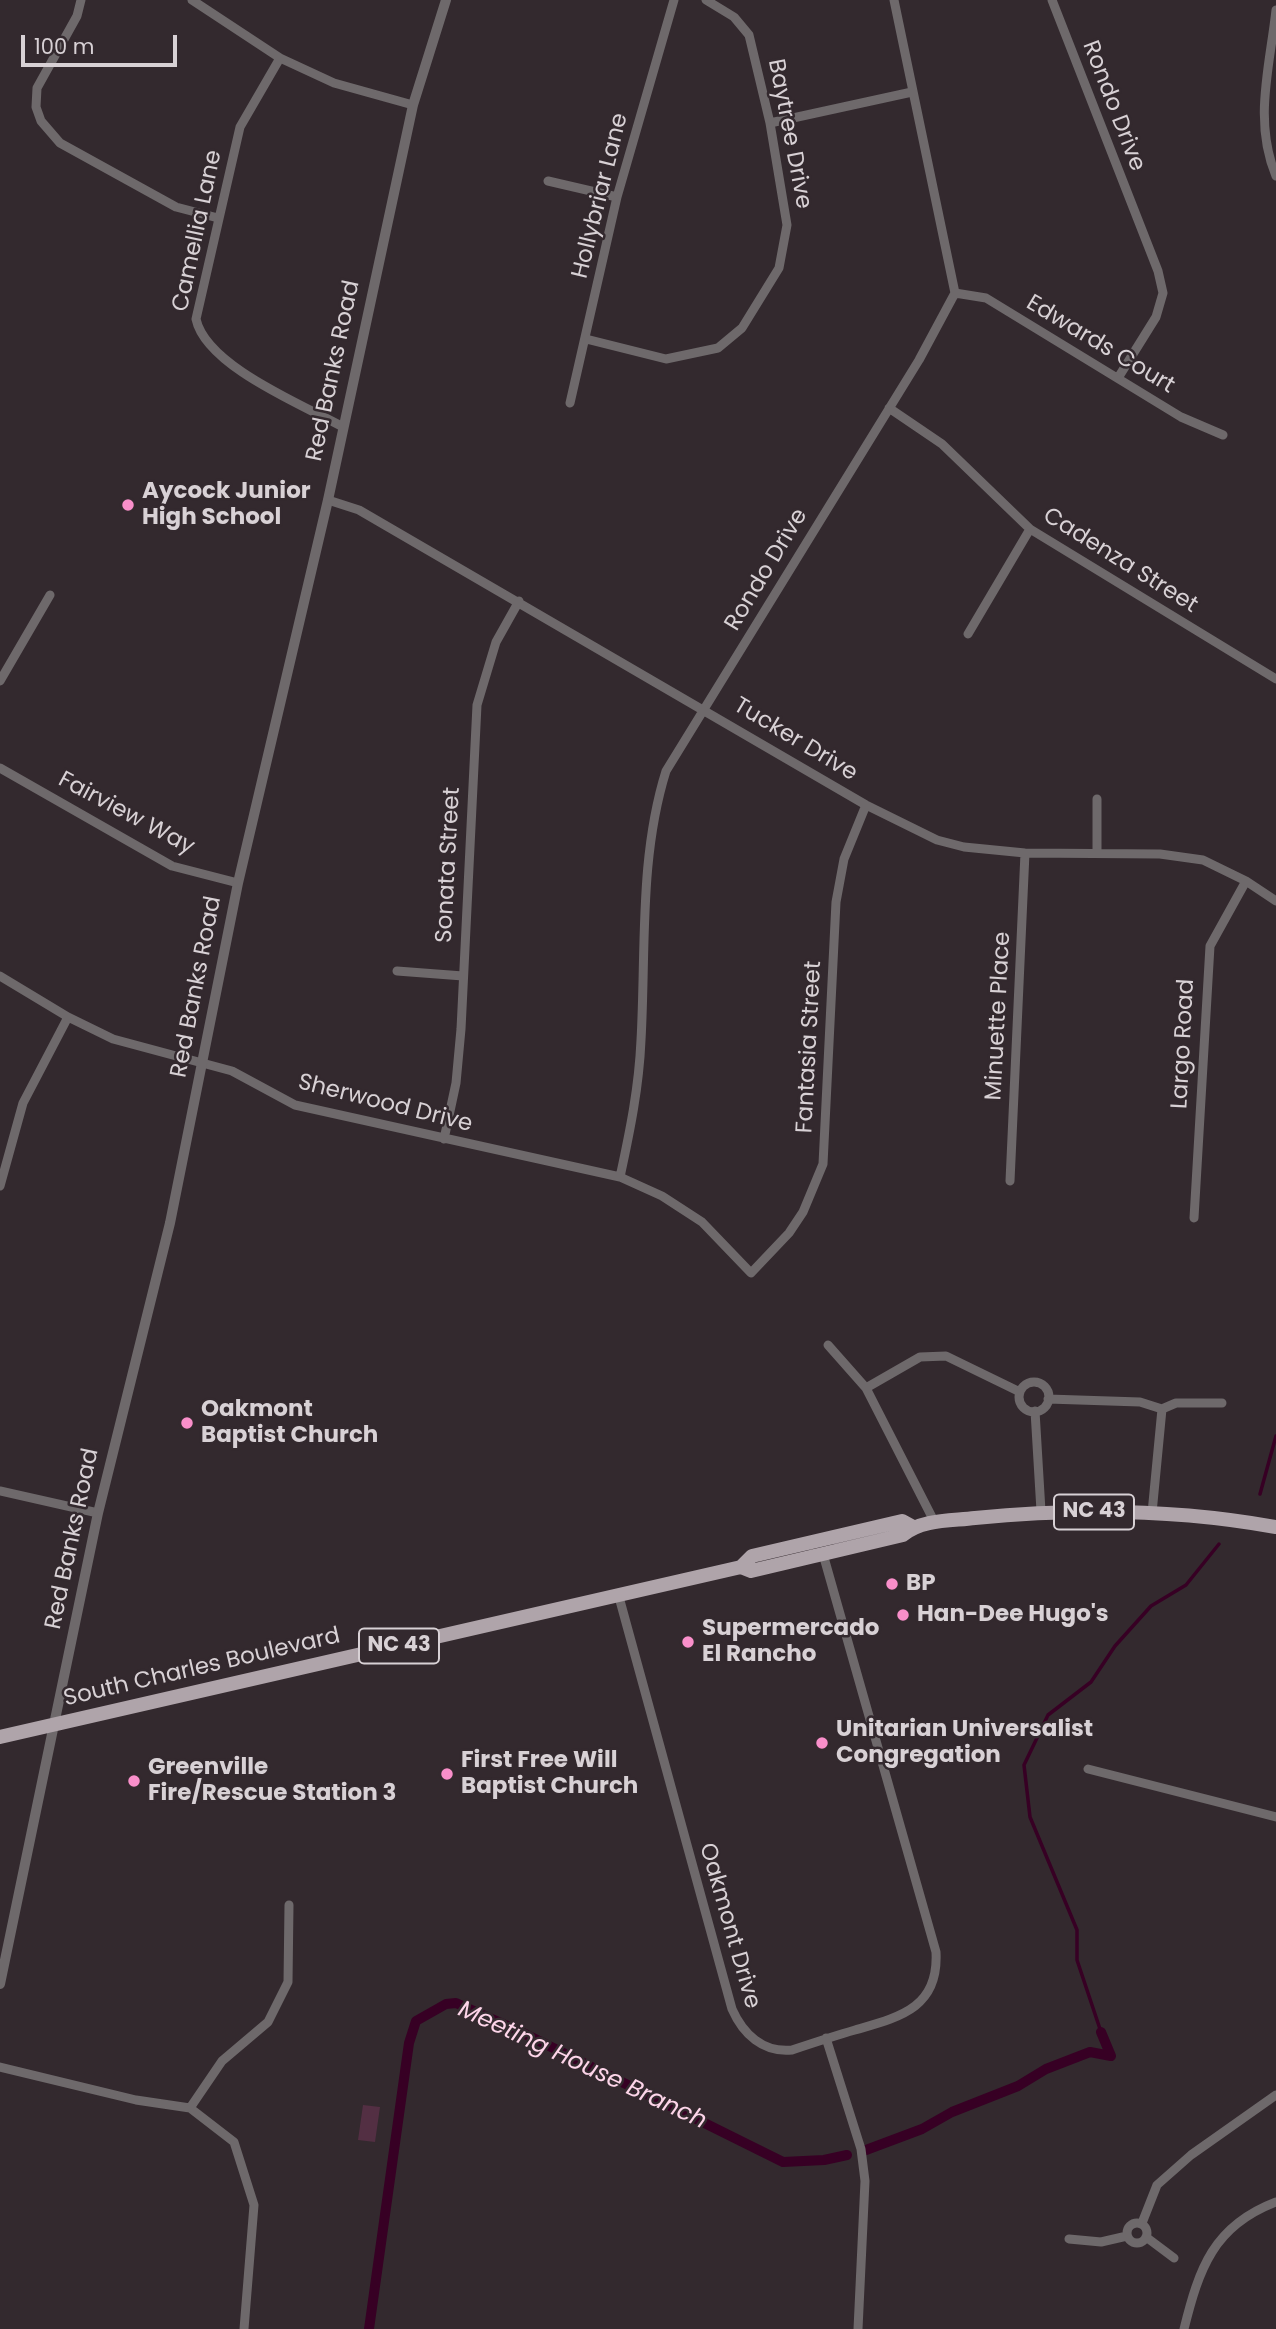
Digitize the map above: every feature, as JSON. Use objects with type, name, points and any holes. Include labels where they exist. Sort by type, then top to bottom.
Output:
[{"type":"main road","name":"South Charles Boulevard","points":[[741,1567],[751,1571],[903,1535],[913,1527],[1041,1511],[1152,1513],[1276,1527]]},
{"type":"main road","name":"South Charles Boulevard","points":[[0,1737],[619,1597],[741,1567],[752,1556],[798,1544],[902,1521],[913,1527]]},
{"type":"main road","points":[[823,1554],[824,1548],[834,1544],[893,1530],[895,1523]]},
{"type":"main road","points":[[758,1569],[763,1562],[796,1552],[798,1544]]},
{"type":"street","points":[[81,0],[77,16],[37,88],[36,107],[41,121],[60,143],[164,201],[176,207],[218,218]]},
{"type":"street","points":[[192,0],[280,58],[334,83],[412,105]]},
{"type":"street","name":"Red Banks Road","points":[[0,1984],[98,1513],[170,1223],[238,883],[328,500],[412,105],[446,0]]},
{"type":"street","name":"Hollybriar Lane","points":[[570,403],[617,197],[674,0]]},
{"type":"street","name":"Baytree Drive","points":[[586,339],[666,359],[718,348],[742,328],[779,268],[787,225],[770,123],[749,35],[734,17],[706,0]]},
{"type":"street","points":[[894,0],[955,293]]},
{"type":"street","name":"Rondo Drive","points":[[1052,0],[1158,271],[1163,293],[1156,317],[1118,378]]},
{"type":"street","points":[[1276,10],[1273,62],[1262,106],[1265,135],[1276,176]]},
{"type":"street","name":"Camellia Lane","points":[[280,58],[240,127],[195,319],[198,330],[206,341],[236,367],[343,428]]},
{"type":"street","points":[[770,123],[912,92]]},
{"type":"street","points":[[548,181],[617,197]]},
{"type":"street","name":"Rondo Drive","points":[[620,1177],[639,1078],[649,848],[654,809],[666,771],[889,408],[955,293]]},
{"type":"street","name":"Edwards Court","points":[[955,293],[986,298],[1181,417],[1223,435]]},
{"type":"street","name":"Cadenza Street","points":[[889,408],[942,444],[1030,529],[1276,679]]},
{"type":"street","name":"Tucker Drive","points":[[328,500],[359,510],[866,805],[937,840],[964,847],[1025,853],[1097,852],[1202,860],[1246,881],[1276,901]]},
{"type":"street","points":[[968,634],[1030,529]]},
{"type":"street","points":[[0,681],[50,594]]},
{"type":"street","name":"Sonata Street","points":[[444,1139],[456,1083],[477,705],[496,642],[519,601]]},
{"type":"street","name":"Fairview Way","points":[[0,768],[172,866],[238,883]]},
{"type":"street","points":[[1097,799],[1097,852]]},
{"type":"street","name":"Fantasia Street","points":[[751,1273],[789,1233],[803,1212],[823,1164],[836,902],[844,859],[866,805]]},
{"type":"street","name":"Minuette Place","points":[[1010,1181],[1025,853]]},
{"type":"street","name":"Largo Road","points":[[1194,1218],[1210,946],[1246,881]]},
{"type":"street","points":[[397,971],[463,976]]},
{"type":"street","name":"Sherwood Drive","points":[[0,976],[68,1017],[113,1039],[232,1071],[295,1105],[620,1177],[662,1196],[702,1222],[751,1273]]},
{"type":"street","points":[[0,1186],[2,1163],[23,1103],[68,1017]]},
{"type":"street","points":[[828,1345],[866,1388],[935,1523]]},
{"type":"street","points":[[866,1388],[920,1357],[946,1356],[1020,1392]]},
{"type":"street","points":[[1030,1382],[1039,1383],[1046,1389],[1048,1399],[1044,1407],[1035,1411],[1022,1406],[1020,1392],[1030,1382]]},
{"type":"street","points":[[1048,1399],[1140,1402],[1162,1409],[1176,1402],[1222,1403]]},
{"type":"street","points":[[1152,1513],[1162,1409]]},
{"type":"street","points":[[1035,1411],[1041,1511]]},
{"type":"street","points":[[0,1491],[98,1513]]},
{"type":"street","name":"Oakmont Drive","points":[[619,1597],[645,1701],[739,2026],[763,2046],[781,2051],[898,2017],[920,2003],[932,1988],[937,1968],[936,1952],[823,1554]]},
{"type":"street","points":[[1088,1769],[1276,1817]]},
{"type":"street","points":[[190,2108],[222,2061],[268,2022],[288,1982],[289,1905]]},
{"type":"street","points":[[826,2038],[862,2149],[865,2181],[858,2329]]},
{"type":"street","points":[[0,2067],[136,2100],[190,2108],[234,2142],[254,2205],[244,2329]]},
{"type":"street","points":[[1142,2223],[1157,2185],[1191,2155],[1276,2095]]},
{"type":"street","points":[[1184,2329],[1193,2287],[1206,2258],[1233,2226],[1276,2202]]},
{"type":"street","points":[[1134,2223],[1142,2223],[1147,2230],[1146,2238],[1140,2243],[1132,2242],[1127,2236],[1128,2228],[1134,2223]]},
{"type":"street","points":[[1069,2239],[1101,2242],[1127,2236]]},
{"type":"street","points":[[1146,2238],[1174,2258]]},
{"type":"shaded area","points":[[363,2105],[380,2107],[375,2142],[358,2140]]},
{"type":"waterway","name":"Meeting House Branch","points":[[1260,1494],[1276,1436]]},
{"type":"waterway","name":"Meeting House Branch","points":[[1101,2032],[1077,1960],[1077,1930],[1030,1817],[1024,1765],[1048,1715],[1091,1682],[1115,1646],[1151,1606],[1186,1585],[1219,1544]]},
{"type":"waterway","name":"Meeting House Branch","points":[[369,2329],[409,2043],[416,2021],[446,2004],[456,2003],[519,2031],[783,2162],[824,2160],[847,2155]]},
{"type":"waterway","name":"Meeting House Branch","points":[[866,2150],[922,2129],[952,2112],[1018,2086],[1046,2069],[1090,2052],[1111,2056],[1101,2032]]},
{"type":"place","name":"Aycock Junior High School","points":[[128,505]]},
{"type":"place","name":"Oakmont Baptist Church","points":[[187,1423]]},
{"type":"place","name":"BP","points":[[892,1584]]},
{"type":"place","name":"Han-Dee Hugo's","points":[[903,1615]]},
{"type":"place","name":"Supermercado El Rancho","points":[[688,1642]]},
{"type":"place","name":"Unitarian Universalist Congregation","points":[[822,1743]]},
{"type":"place","name":"First Free Will Baptist Church","points":[[447,1774]]},
{"type":"place","name":"Greenville Fire/Rescue Station 3","points":[[134,1781]]}]
